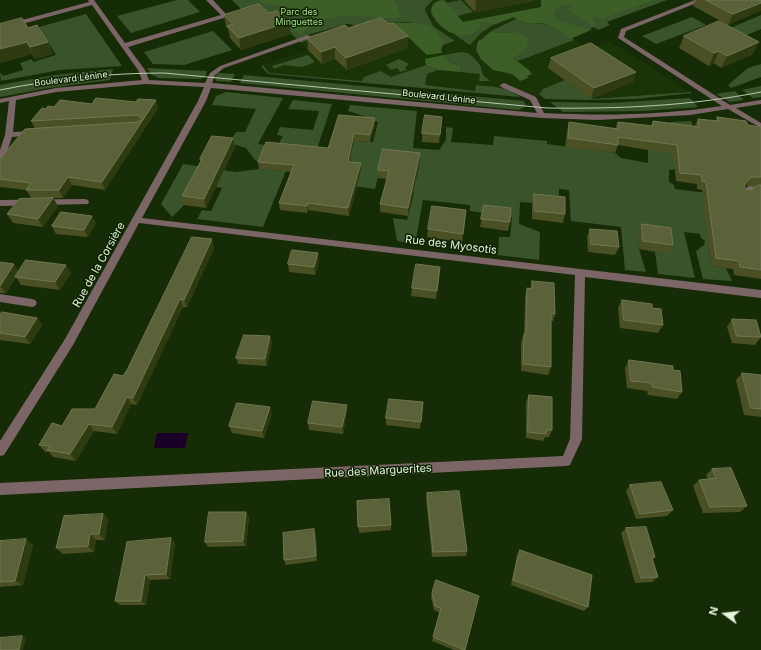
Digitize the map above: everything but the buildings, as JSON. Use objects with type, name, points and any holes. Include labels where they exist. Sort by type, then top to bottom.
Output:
[{"type":"street","points":[[124,46],[225,16],[209,0]]},
{"type":"street","points":[[701,0],[623,30],[621,38],[717,100],[761,126]]},
{"type":"street","points":[[0,28],[92,2],[141,70],[146,82]]},
{"type":"street","points":[[207,84],[212,74],[222,67],[308,37]]},
{"type":"street","name":"Boulevard Lénine","points":[[0,101],[56,90],[146,82],[207,84],[542,116],[598,118],[690,113],[761,102]]},
{"type":"street","name":"Rue de la Corsière","points":[[0,451],[69,342],[138,220],[202,101],[206,93],[207,84]]},
{"type":"street","points":[[504,85],[533,100],[542,116]]},
{"type":"street","points":[[0,161],[1,153],[9,135],[13,98]]},
{"type":"street","points":[[9,135],[40,133]]},
{"type":"street","points":[[744,195],[750,189],[761,190]]},
{"type":"street","points":[[0,203],[85,202]]},
{"type":"street","name":"Rue des Myosotis","points":[[138,220],[761,294]]},
{"type":"street","name":"Rue des Marguerites","points":[[0,489],[566,461],[576,439],[580,272]]},
{"type":"street","points":[[0,298],[32,303]]},
{"type":"shaded area","points":[[259,0],[394,0],[402,17],[389,18],[351,15],[341,16],[323,20],[308,29],[302,35],[291,30],[307,18],[291,7],[263,4]]},
{"type":"shaded area","points":[[429,0],[554,0],[572,38],[590,49],[609,41],[690,92],[591,99],[543,97],[269,73],[263,65],[308,50],[301,43],[310,39],[305,34],[327,22],[403,22]]},
{"type":"shaded area","points":[[444,0],[463,22],[541,7],[541,0],[654,0],[601,19],[600,17],[593,16],[592,21],[598,25],[594,27],[568,9],[574,5],[564,5],[556,9],[554,15],[558,21],[591,30],[570,39],[548,25],[540,23],[524,23],[514,17],[493,25],[482,22],[477,30],[470,34],[463,36],[455,34],[447,31],[441,26],[431,12],[434,3]]},
{"type":"shaded area","points":[[388,22],[416,23],[430,27],[445,40],[441,50],[442,53],[427,55],[409,38],[397,36],[382,29]]},
{"type":"shaded area","points":[[491,31],[496,33],[517,32],[528,39],[527,49],[513,58],[532,74],[527,76],[528,78],[520,81],[512,74],[493,70],[481,59],[476,50],[478,41]]},
{"type":"shaded area","points":[[443,55],[451,63],[462,66],[460,72],[438,70],[426,65],[425,59]]},
{"type":"shaded area","points":[[157,433],[188,433],[185,448],[154,448]]},
{"type":"green space","points":[[177,0],[188,0],[200,12],[131,33],[117,16]]},
{"type":"green space","name":"Parc des Minguettes","points":[[232,0],[433,0],[425,8],[433,26],[455,41],[443,45],[444,40],[409,22],[388,22],[382,29],[357,28],[351,24],[346,24],[307,35],[310,39],[301,43],[263,7],[244,12]]},
{"type":"green space","points":[[461,0],[473,12],[457,16],[446,3]]},
{"type":"green space","points":[[554,0],[667,0],[607,22],[610,25],[598,30],[594,27],[591,28],[592,29],[572,38],[574,40],[518,61],[513,58],[517,32],[496,33],[491,31],[516,19],[525,23],[548,25],[570,39],[550,15]]},
{"type":"green space","points":[[86,14],[122,66],[60,70],[1,81],[0,72],[3,76],[23,70],[20,63],[32,59],[33,62],[56,55],[39,27]]},
{"type":"green space","points":[[761,15],[761,29],[742,37],[728,29]]},
{"type":"green space","points":[[692,17],[706,25],[656,44],[642,36]]},
{"type":"green space","points":[[482,22],[493,25],[481,33],[470,45],[455,35],[465,35]]},
{"type":"green space","points":[[213,31],[232,50],[184,65],[153,64],[144,52]]},
{"type":"green space","points":[[461,52],[468,53],[473,57],[480,65],[483,75],[490,81],[479,81],[480,74],[460,72],[462,66],[451,63],[443,55]]},
{"type":"green space","points":[[308,55],[315,62],[302,67],[284,65],[274,69],[272,66]]},
{"type":"green space","points":[[399,59],[409,64],[405,68],[407,70],[400,72],[397,68],[391,70],[386,65]]},
{"type":"green space","points":[[761,64],[761,77],[731,88],[728,85],[748,68]]},
{"type":"green space","points":[[263,65],[269,73],[362,81],[364,77],[381,71],[391,77],[426,65],[438,70],[427,74],[425,85],[475,91],[476,85],[494,87],[510,91],[520,97],[268,74],[261,66]]},
{"type":"green space","points":[[147,68],[207,71],[205,77],[200,79],[159,78],[152,75]]},
{"type":"green space","points":[[113,69],[110,80],[48,88],[0,97],[0,85],[54,75]]},
{"type":"green space","points":[[218,73],[235,74],[231,82],[216,81],[215,77]]},
{"type":"green space","points":[[244,75],[524,101],[526,106],[519,110],[240,83]]},
{"type":"green space","points":[[565,80],[591,99],[692,93],[635,99],[591,100],[545,99],[539,94],[543,89]]},
{"type":"green space","points":[[761,86],[761,97],[753,98],[742,90]]},
{"type":"green space","points":[[735,91],[744,100],[730,102],[716,94]]},
{"type":"green space","points":[[226,92],[283,98],[258,144],[277,147],[283,136],[277,135],[280,127],[313,130],[319,111],[288,109],[293,100],[332,104],[317,149],[328,150],[353,141],[373,142],[378,122],[362,119],[364,116],[348,111],[350,105],[417,111],[413,148],[439,150],[446,140],[446,127],[453,128],[451,142],[493,145],[494,136],[547,141],[547,144],[615,153],[621,158],[648,163],[648,150],[670,132],[670,122],[691,121],[694,127],[675,169],[669,170],[669,182],[674,185],[675,189],[715,194],[761,259],[709,251],[711,266],[726,268],[732,281],[703,279],[696,251],[704,245],[705,241],[701,238],[700,234],[684,232],[695,278],[658,274],[655,252],[668,253],[638,232],[639,249],[646,272],[625,270],[621,227],[571,221],[569,190],[559,189],[559,205],[520,202],[519,224],[540,232],[539,260],[498,255],[499,237],[510,237],[512,217],[470,211],[470,205],[423,200],[415,244],[397,241],[393,218],[407,220],[414,193],[397,190],[400,179],[416,180],[419,167],[383,157],[375,189],[353,186],[294,151],[263,227],[197,219],[202,210],[211,211],[222,188],[195,184],[184,205],[172,217],[161,204],[183,164],[236,172],[259,169],[282,171],[256,161],[246,148],[229,143],[236,132],[245,132],[256,109],[212,105],[216,96]]},
{"type":"green space","points":[[690,98],[698,107],[644,111],[563,112],[550,102],[609,103]]},
{"type":"tram line","points":[[0,90],[82,77],[164,73],[547,108],[654,106],[708,101],[761,92]]}]
